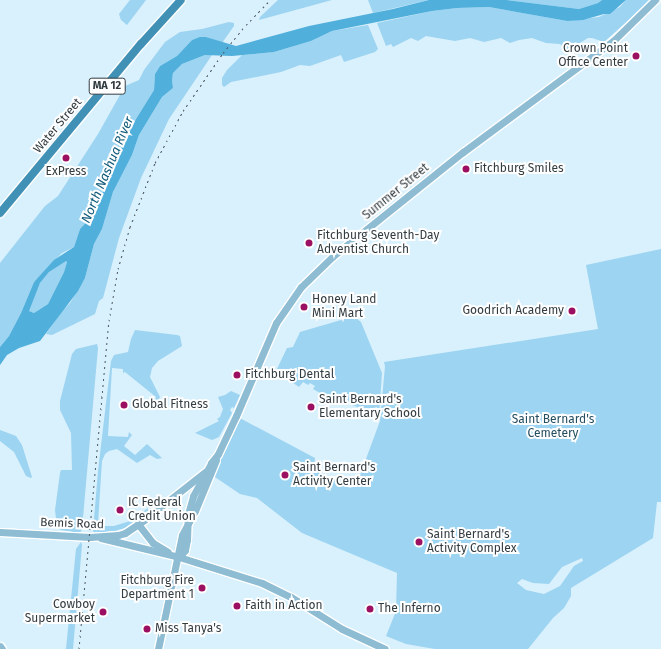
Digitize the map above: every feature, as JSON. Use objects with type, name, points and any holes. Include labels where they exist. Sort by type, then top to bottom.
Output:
[{"type":"highway","name":"Water Street","points":[[0,213],[141,44],[181,0]]},
{"type":"main road","name":"Summer Street","points":[[198,494],[206,471],[218,454],[236,416],[276,323],[301,286],[333,256],[463,152],[613,41],[655,0]]},
{"type":"main road","points":[[158,649],[179,558],[179,548],[187,523],[193,515],[198,494],[211,475],[218,454]]},
{"type":"main road","name":"Bemis Road","points":[[0,532],[101,538],[122,534],[138,524],[206,471]]},
{"type":"main road","points":[[180,492],[198,494]]},
{"type":"main road","points":[[138,524],[156,545],[179,558]]},
{"type":"main road","points":[[101,538],[179,558],[267,585],[291,597],[342,630],[385,649]]},
{"type":"green space","points":[[130,0],[146,0],[127,25],[121,20],[119,14]]},
{"type":"green space","points":[[278,0],[332,0],[259,20],[260,17]]},
{"type":"green space","points":[[368,0],[429,0],[373,13]]},
{"type":"green space","points":[[507,0],[602,0],[598,3],[579,9]]},
{"type":"green space","points":[[626,0],[651,0],[604,42],[588,38],[568,50],[560,44],[546,43],[532,38],[510,43],[501,38],[484,42],[470,38],[455,41],[426,36],[418,41],[411,38],[393,47],[391,44],[386,46],[377,23],[432,11],[457,8],[489,7],[567,21],[599,17],[620,7]]},
{"type":"green space","points":[[229,22],[234,23],[234,26],[222,43],[206,37],[192,40],[177,56],[160,66],[155,74],[154,90],[136,119],[120,152],[94,214],[80,229],[74,247],[62,253],[34,282],[21,313],[9,336],[0,347],[0,263],[45,206],[58,196],[98,134],[125,86],[139,80],[144,70],[165,42],[180,32],[202,29]]},
{"type":"green space","points":[[368,25],[378,49],[375,52],[344,62],[341,55],[310,66],[300,65],[281,72],[231,82],[224,87],[222,85],[222,78],[227,70],[242,55],[274,52],[311,41],[332,31]]},
{"type":"green space","points":[[205,55],[212,55],[169,119],[141,178],[119,238],[103,298],[99,301],[95,314],[52,335],[46,334],[61,312],[70,303],[85,278],[94,244],[102,229],[113,192],[132,155],[139,135],[162,97],[173,88],[173,73],[182,64]]},
{"type":"green space","name":"Saint Bernard's Cemetery","points":[[661,249],[661,502],[657,502],[653,538],[571,588],[571,596],[564,608],[553,618],[528,649],[435,649],[406,644],[386,636],[396,611],[397,573],[302,533],[257,498],[240,494],[206,471],[236,416],[315,458],[314,469],[350,488],[356,486],[380,421],[385,366],[384,362],[598,329],[586,265]],"holes":[[[582,558],[583,561],[574,566],[560,586],[544,594],[526,590],[517,583],[522,579],[533,583],[549,584],[562,567]]]},
{"type":"green space","points":[[66,260],[67,262],[64,272],[48,304],[34,313],[28,311],[40,283],[49,272]]},
{"type":"green space","points":[[348,318],[356,318],[361,322],[382,373],[379,415],[320,393],[313,389],[315,386],[310,383],[308,385],[303,382],[299,387],[276,371],[287,348],[293,347],[300,332]]},
{"type":"green space","points":[[135,330],[180,336],[182,346],[158,361],[152,368],[150,377],[160,397],[158,401],[155,400],[156,397],[125,372],[123,373],[123,369],[112,368],[108,436],[128,437],[129,432],[132,435],[124,446],[135,455],[147,444],[162,458],[157,459],[150,455],[137,463],[117,449],[109,451],[105,454],[102,461],[98,523],[103,526],[114,526],[130,521],[151,506],[153,507],[125,528],[111,532],[95,533],[93,531],[98,471],[111,361],[114,355],[128,352]]},
{"type":"green space","points":[[97,344],[98,348],[82,529],[80,533],[61,530],[57,527],[55,510],[60,473],[61,470],[72,470],[71,433],[60,410],[60,401],[72,354],[76,349]]},
{"type":"green space","points":[[231,391],[240,395],[234,408],[232,407],[230,410],[232,413],[219,437],[212,440],[195,433],[219,421],[217,419],[220,417],[223,409],[218,397]]},
{"type":"green space","points":[[0,430],[16,436],[22,445],[32,477],[31,478],[26,476],[14,452],[0,441]]},
{"type":"green space","points":[[81,542],[82,545],[73,649],[66,649],[76,549]]},
{"type":"shaded area","points":[[429,0],[507,0],[579,9],[598,3],[602,0],[626,0],[610,14],[604,14],[583,20],[567,21],[489,7],[457,8],[432,11],[332,31],[311,41],[274,52],[232,56],[205,55],[182,64],[173,73],[173,88],[162,97],[139,135],[132,155],[113,192],[102,229],[94,244],[85,278],[78,291],[40,341],[19,348],[7,355],[0,365],[0,347],[9,336],[21,313],[34,282],[54,260],[74,247],[80,229],[94,214],[120,152],[136,119],[154,90],[155,74],[160,66],[177,56],[192,40],[200,37],[206,37],[236,46],[309,26]],"holes":[[[66,261],[64,272],[48,304],[34,313],[29,311],[40,283],[49,272]]]},
{"type":"railway","points":[[79,649],[109,321],[118,269],[130,227],[155,163],[183,111],[223,53],[246,25],[270,0]]},
{"type":"place","name":"Crown Point Office Center","points":[[636,56]]},
{"type":"place","name":"ExPress","points":[[66,158]]},
{"type":"place","name":"Fitchburg Smiles","points":[[466,169]]},
{"type":"place","name":"Fitchburg Seventh-Day Adventist Church","points":[[309,243]]},
{"type":"place","name":"Honey Land Mini Mart","points":[[304,307]]},
{"type":"place","name":"Goodrich Academy","points":[[572,311]]},
{"type":"place","name":"Fitchburg Dental","points":[[237,375]]},
{"type":"place","name":"Global Fitness","points":[[124,405]]},
{"type":"place","name":"Saint Bernard's Elementary School","points":[[311,407]]},
{"type":"place","name":"Saint Bernard's Activity Center","points":[[285,475]]},
{"type":"place","name":"IC Federal Credit Union","points":[[120,510]]},
{"type":"place","name":"Saint Bernard's Activity Complex","points":[[419,542]]},
{"type":"place","name":"Fitchburg Fire Department 1","points":[[202,588]]},
{"type":"place","name":"Faith in Action","points":[[237,606]]},
{"type":"place","name":"The Inferno","points":[[370,609]]},
{"type":"place","name":"Cowboy Supermarket","points":[[103,612]]},
{"type":"place","name":"Miss Tanya's","points":[[147,629]]},
{"type":"water label","name":"North Nashua River","points":[[108,170]]}]
